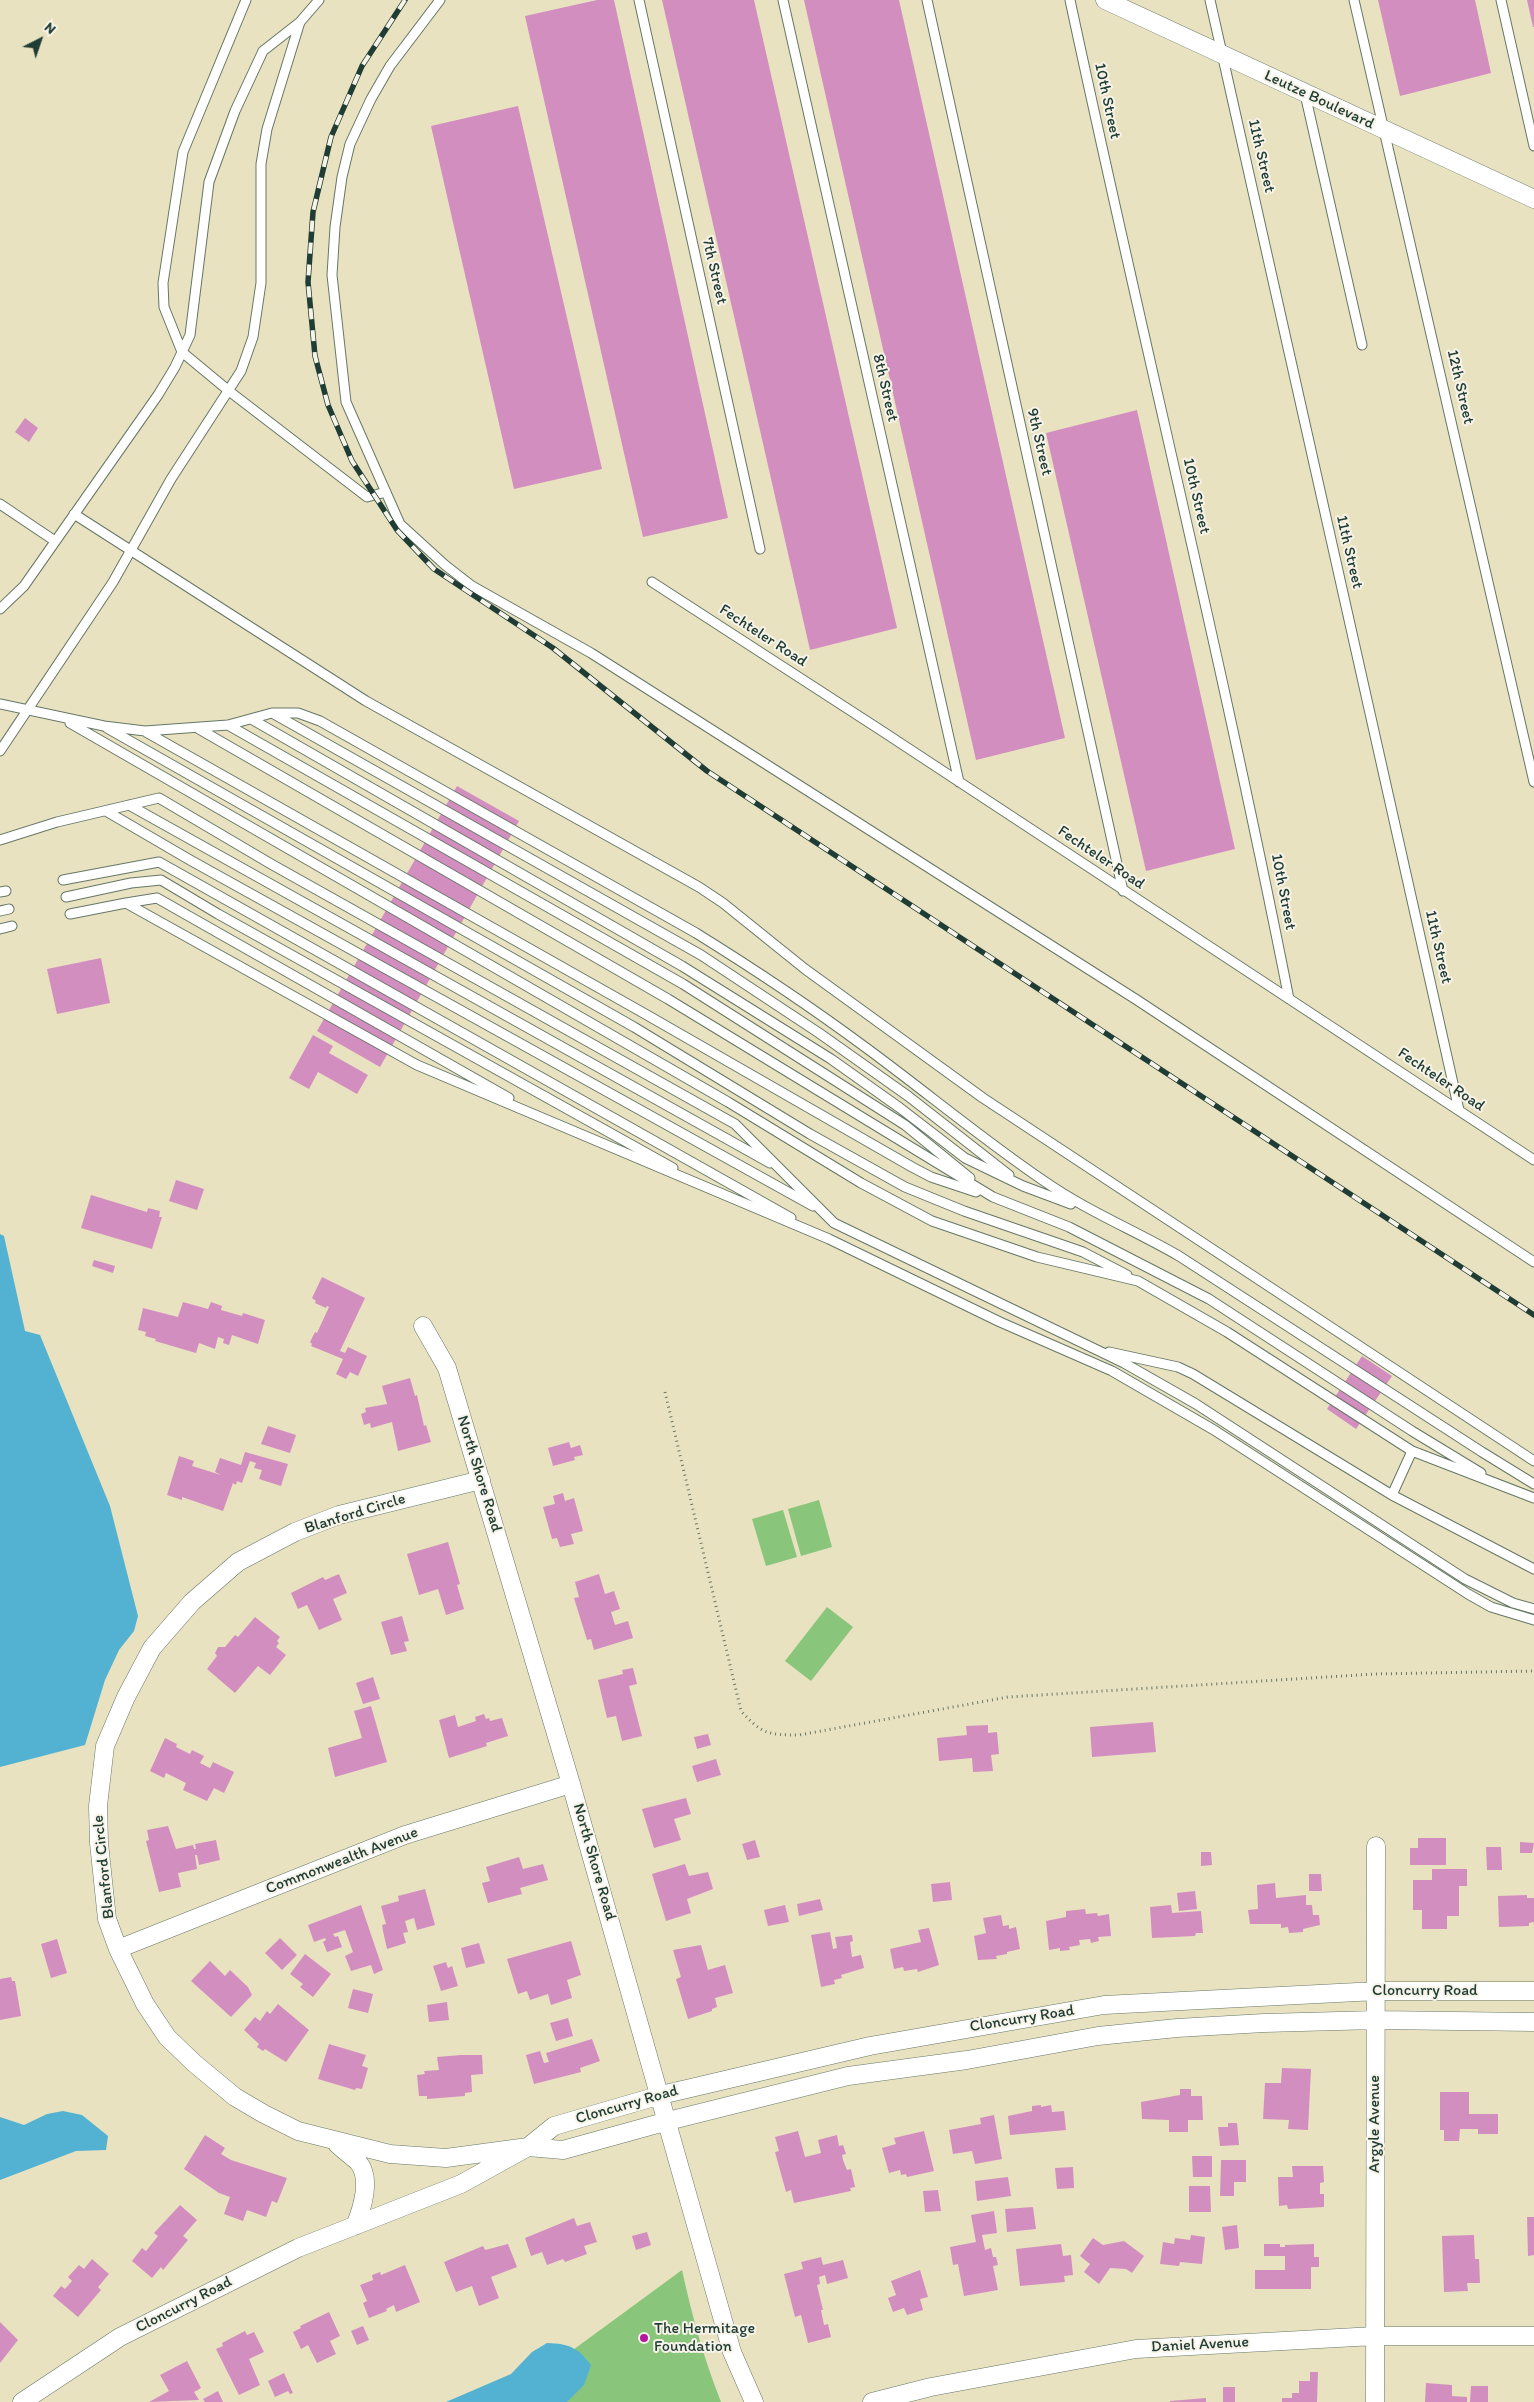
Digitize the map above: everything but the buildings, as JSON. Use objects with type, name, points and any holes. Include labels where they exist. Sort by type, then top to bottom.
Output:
[{"type":"street","name":"Leutze Boulevard","points":[[1105,0],[1534,199]]},
{"type":"street","name":"North Shore Road","points":[[423,1326],[447,1368],[571,1784],[661,2095],[732,2352],[754,2402]]},
{"type":"street","name":"Blanford Circle","points":[[481,1480],[339,1515],[295,1532],[238,1562],[192,1602],[152,1648],[126,1697],[105,1746],[98,1806],[99,1843],[107,1919],[118,1949],[146,2004],[162,2029],[194,2063],[235,2097],[298,2131],[334,2142],[390,2154],[446,2158],[528,2147]]},
{"type":"street","name":"Commonwealth Avenue","points":[[118,1949],[405,1835],[571,1784]]},
{"type":"street","name":"Argyle Avenue","points":[[1375,2402],[1376,1846]]},
{"type":"street","name":"Cloncurry Road","points":[[22,2402],[120,2337],[298,2248],[461,2184],[528,2147],[554,2126],[661,2095],[870,2046],[1104,2005],[1376,1991],[1534,1991]]},
{"type":"street","name":"Cloncurry Road","points":[[528,2147],[563,2150],[668,2121],[848,2076],[967,2060],[1098,2036],[1177,2028],[1376,2020],[1534,2022]]},
{"type":"street","points":[[334,2142],[359,2163],[364,2178],[362,2210],[355,2226]]},
{"type":"street","name":"Daniel Avenue","points":[[872,2402],[930,2387],[1136,2349],[1375,2336],[1534,2336]]},
{"type":"lane","points":[[246,0],[183,152],[163,283],[164,307],[182,352],[229,391],[367,497],[386,492]]},
{"type":"lane","points":[[0,609],[24,586],[158,395],[182,352],[190,335],[209,182],[220,148],[263,51],[300,22],[319,0]]},
{"type":"lane","points":[[440,0],[390,66],[350,144],[342,177],[335,226],[332,275],[346,402],[400,524],[445,565],[472,586],[600,658],[1136,1000],[1534,1262]]},
{"type":"lane","name":"7th Street","points":[[638,0],[760,549]]},
{"type":"lane","name":"8th Street","points":[[783,0],[959,782]]},
{"type":"lane","name":"9th Street","points":[[927,0],[1123,891]]},
{"type":"lane","name":"10th Street","points":[[1070,0],[1107,173],[1255,825],[1289,999]]},
{"type":"lane","name":"11th Street","points":[[1210,0],[1459,1110]]},
{"type":"lane","name":"12th Street","points":[[1354,0],[1534,782]]},
{"type":"lane","points":[[1501,0],[1534,146]]},
{"type":"lane","points":[[0,751],[68,651],[131,552],[175,474],[241,371],[253,337],[261,283],[261,164],[267,129],[300,22]]},
{"type":"lane","points":[[1305,94],[1362,345]]},
{"type":"lane","points":[[0,504],[55,540]]},
{"type":"lane","points":[[74,514],[366,701],[699,887],[723,903],[805,969],[983,1098],[1534,1461]]},
{"type":"lane","name":"Fechteler Road","points":[[652,582],[1534,1160]]},
{"type":"lane","points":[[0,704],[63,719],[145,732],[228,725],[253,720],[272,713],[298,713],[320,721],[696,933],[736,958],[864,1046],[1043,1181],[1088,1210]]},
{"type":"lane","points":[[272,713],[701,955],[819,1033],[900,1090],[1023,1186]]},
{"type":"lane","points":[[63,719],[720,1097],[862,1183],[932,1221],[1037,1257],[1138,1281]]},
{"type":"lane","points":[[253,720],[682,966],[831,1059],[900,1108],[965,1158],[1023,1186],[1088,1210],[1140,1233],[1179,1256],[1534,1484]]},
{"type":"lane","points":[[228,725],[683,984],[905,1126],[993,1197]]},
{"type":"lane","points":[[104,726],[634,1027],[810,1134],[905,1187],[964,1211],[1083,1252],[1227,1332],[1412,1451],[1534,1498]]},
{"type":"lane","points":[[198,729],[668,999],[993,1197]]},
{"type":"lane","points":[[145,732],[630,1005],[912,1167],[931,1177],[993,1197],[1069,1227],[1209,1299],[1412,1431],[1501,1484]]},
{"type":"lane","points":[[0,840],[159,798],[735,1124],[834,1223],[1096,1349],[1196,1404],[1465,1579],[1498,1597],[1534,1609]]},
{"type":"lane","points":[[129,806],[780,1168]]},
{"type":"lane","points":[[106,811],[199,865],[823,1212]]},
{"type":"lane","points":[[63,880],[159,862],[829,1239]]},
{"type":"lane","points":[[66,897],[131,883],[161,880],[713,1190]]},
{"type":"lane","points":[[70,914],[157,898],[546,1119]]},
{"type":"lane","points":[[126,903],[417,1065],[829,1239],[1142,1387],[1214,1430],[1468,1594],[1491,1607],[1534,1620]]},
{"type":"lane","points":[[0,929],[12,926]]},
{"type":"lane","points":[[1096,1349],[1178,1367],[1193,1374],[1392,1495],[1534,1569]]},
{"type":"lane","points":[[1392,1495],[1412,1451]]},
{"type":"path","points":[[665,1392],[741,1711],[757,1728],[775,1735],[799,1736],[1008,1697],[1374,1674],[1534,1671]]},
{"type":"green space","points":[[819,1500],[832,1547],[801,1556],[788,1509]]},
{"type":"green space","points":[[783,1510],[797,1557],[766,1566],[752,1519]]},
{"type":"green space","points":[[827,1607],[853,1627],[811,1681],[785,1661]]},
{"type":"green space","name":"The Hermitage Foundation","points":[[682,2270],[699,2337],[721,2402],[502,2402]]},
{"type":"water","points":[[0,1234],[4,1236],[25,1331],[40,1335],[110,1506],[138,1616],[134,1631],[119,1650],[105,1680],[85,1745],[0,1767]]},
{"type":"water","points":[[63,2111],[82,2115],[108,2136],[106,2150],[76,2151],[0,2180],[0,2117],[24,2125],[47,2114]]},
{"type":"water","points":[[547,2343],[562,2344],[577,2350],[591,2365],[584,2385],[567,2402],[446,2402],[511,2374],[532,2352]]},
{"type":"railway","points":[[405,0],[362,66],[331,137],[313,212],[308,282],[315,356],[328,405],[352,461],[397,530],[434,569],[553,648],[707,771],[1534,1315]]},
{"type":"place","name":"The Hermitage Foundation","points":[[644,2338]]}]
